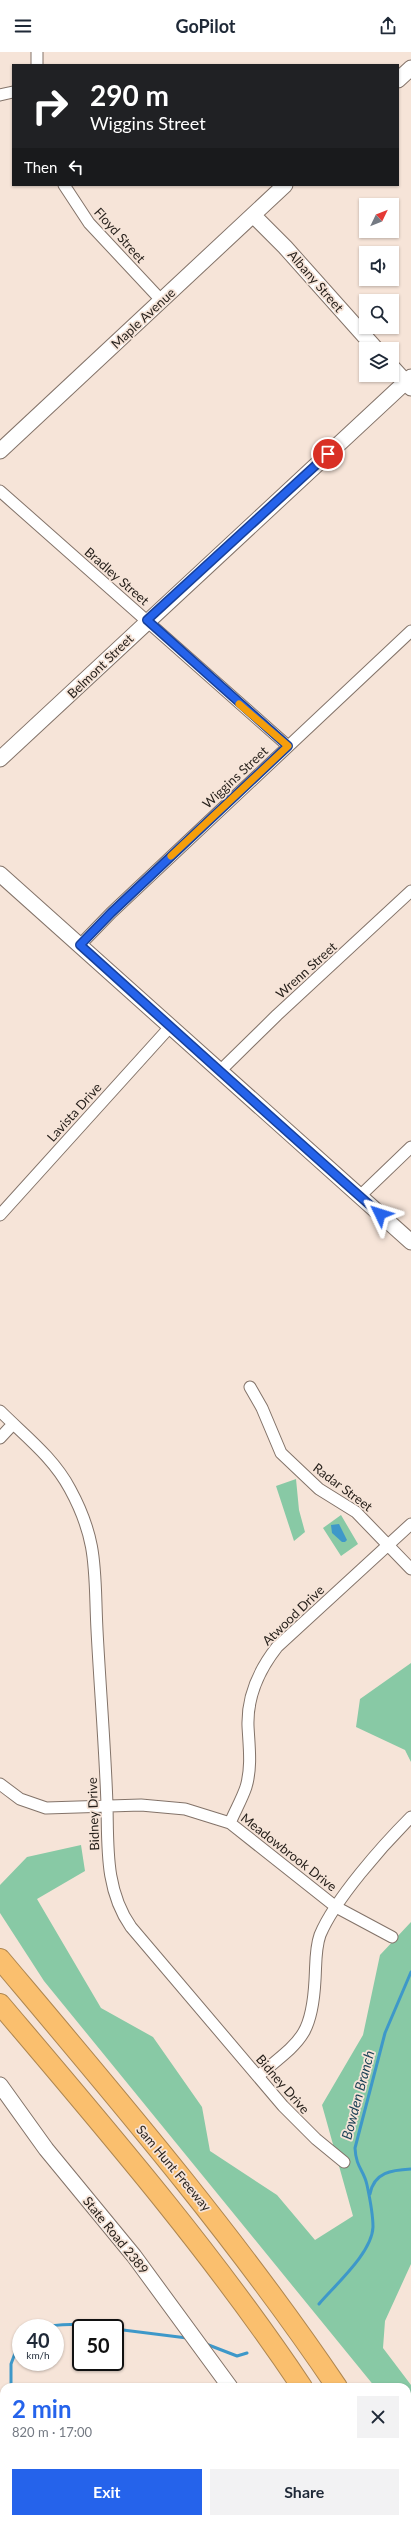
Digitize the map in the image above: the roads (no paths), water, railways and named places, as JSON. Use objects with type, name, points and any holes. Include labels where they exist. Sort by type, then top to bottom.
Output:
[{"type":"highway","name":"Sam Hunt Freeway","points":[[0,1959],[226,2232],[270,2290],[334,2383]]},
{"type":"highway","name":"Sam Hunt Freeway","points":[[0,2004],[194,2236],[254,2317],[299,2383]]},
{"type":"street","points":[[37,64],[38,52]]},
{"type":"street","points":[[399,79],[411,68]]},
{"type":"street","points":[[0,95],[12,92]]},
{"type":"street","name":"Floyd Street","points":[[65,186],[89,223],[161,300]]},
{"type":"street","name":"Maple Avenue","points":[[0,451],[284,186]]},
{"type":"street","name":"Albany Street","points":[[253,215],[286,246],[370,342]]},
{"type":"street","points":[[399,373],[409,382]]},
{"type":"street","name":"Belmont Street","points":[[0,759],[147,620],[409,382]]},
{"type":"street","name":"Bradley Street","points":[[0,491],[288,746]]},
{"type":"street","name":"Wiggins Street","points":[[80,945],[111,913],[411,631]]},
{"type":"street","points":[[0,874],[80,945],[169,1028],[221,1070],[411,1242]]},
{"type":"street","name":"Wrenn Street","points":[[221,1070],[411,891]]},
{"type":"street","name":"Lavista Drive","points":[[0,1215],[169,1028]]},
{"type":"street","points":[[360,1196],[411,1147]]},
{"type":"street","name":"Radar Street","points":[[250,1387],[262,1408],[281,1453],[304,1477],[319,1489],[356,1512],[411,1569]]},
{"type":"street","name":"Bidney Drive","points":[[0,1411],[38,1445],[64,1479],[80,1508],[93,1547],[96,1575],[97,1628],[107,1807],[106,1837],[112,1878],[120,1907],[127,1921],[258,2076],[304,2128],[344,2162]]},
{"type":"street","points":[[0,1438],[13,1424]]},
{"type":"street","name":"Atwood Drive","points":[[230,1823],[246,1787],[250,1750],[249,1710],[260,1672],[277,1647],[411,1524]]},
{"type":"street","name":"Meadowbrook Drive","points":[[0,1784],[20,1798],[46,1808],[141,1805],[185,1809],[230,1823],[336,1907],[392,1937]]},
{"type":"street","points":[[258,2076],[292,2048],[306,2029],[313,2006],[316,1948],[322,1930],[336,1907],[374,1857],[411,1817]]},
{"type":"street","name":"State Road 2389","points":[[0,2085],[46,2149],[134,2256],[227,2383]]},
{"type":"water","points":[[339,1524],[347,1540],[345,1542],[342,1542],[332,1533],[331,1525]]},
{"type":"waterway","name":"Bowden Branch","points":[[319,2304],[360,2258],[371,2237],[373,2227],[370,2201],[366,2180],[358,2165],[355,2148],[385,2033],[411,1972]]},
{"type":"waterway","points":[[370,2194],[375,2181],[380,2177],[397,2170],[411,2169]]},
{"type":"waterway","name":"Bowden Branch","points":[[64,2325],[72,2325]]},
{"type":"waterway","name":"Bowden Branch","points":[[124,2330],[187,2338]]},
{"type":"waterway","name":"Bowden Branch","points":[[206,2344],[237,2356],[247,2353]]},
{"type":"waterway","name":"Bowden Branch","points":[[11,2383],[12,2361]]}]
